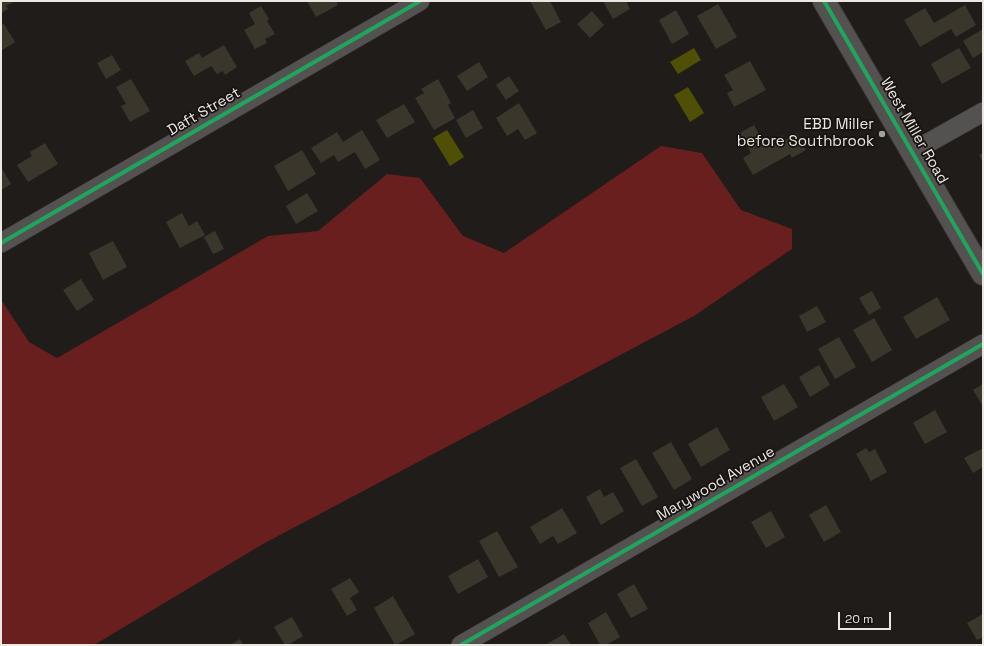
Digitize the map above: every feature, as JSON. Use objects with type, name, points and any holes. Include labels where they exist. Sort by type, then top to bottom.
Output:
[{"type":"street","name":"Daft Street","points":[[1,243],[420,1]]},
{"type":"street","name":"West Miller Road","points":[[824,1],[983,274]]},
{"type":"street","points":[[912,152],[983,112]]},
{"type":"street","name":"Marywood Avenue","points":[[461,645],[983,344]]},
{"type":"shaded area","points":[[694,48],[701,60],[678,74],[670,62]]},
{"type":"shaded area","points":[[688,87],[704,113],[690,122],[674,95]]},
{"type":"shaded area","points":[[447,130],[464,157],[450,166],[433,138]]},
{"type":"shaded area","points":[[661,146],[702,153],[741,210],[792,229],[792,249],[694,316],[263,544],[94,645],[1,645],[1,301],[29,342],[57,358],[268,236],[318,231],[387,174],[420,178],[463,236],[504,253]]},
{"type":"building","points":[[1,1],[15,1],[6,6],[8,9],[1,13]]},
{"type":"building","points":[[307,1],[336,1],[338,5],[316,17]]},
{"type":"building","points":[[530,1],[550,1],[561,22],[546,30]]},
{"type":"building","points":[[603,1],[626,1],[630,9],[613,19]]},
{"type":"building","points":[[718,4],[737,37],[716,49],[697,16]]},
{"type":"building","points":[[965,5],[976,25],[956,37],[951,29],[920,47],[904,20],[925,8],[934,23]]},
{"type":"building","points":[[261,6],[269,19],[267,21],[275,34],[265,39],[267,43],[255,49],[244,30],[255,24],[249,13]]},
{"type":"building","points":[[676,10],[689,34],[672,44],[659,20]]},
{"type":"building","points":[[592,11],[604,25],[590,38],[577,24]]},
{"type":"building","points":[[4,24],[15,42],[1,51],[1,25]]},
{"type":"building","points":[[983,29],[983,52],[973,58],[963,41]]},
{"type":"building","points":[[224,45],[237,67],[225,75],[223,71],[217,74],[211,66],[194,76],[185,61],[199,53],[202,58]]},
{"type":"building","points":[[959,48],[971,68],[942,84],[931,64]]},
{"type":"building","points":[[112,55],[121,70],[106,79],[97,63]]},
{"type":"building","points":[[750,61],[766,90],[734,107],[727,93],[733,90],[724,75]]},
{"type":"building","points":[[479,62],[488,77],[467,91],[457,76]]},
{"type":"building","points":[[509,76],[519,91],[506,100],[496,85]]},
{"type":"building","points":[[131,79],[150,111],[130,122],[121,106],[126,104],[116,87]]},
{"type":"building","points":[[438,79],[451,103],[448,105],[455,118],[434,130],[415,98],[424,93],[421,89]]},
{"type":"building","points":[[519,103],[537,133],[525,140],[518,129],[507,136],[496,118]]},
{"type":"building","points":[[404,104],[415,122],[387,138],[376,120]]},
{"type":"building","points":[[473,110],[483,128],[466,138],[456,120]]},
{"type":"building","points":[[754,125],[765,145],[782,135],[785,140],[797,133],[806,150],[792,158],[790,154],[753,175],[743,158],[751,153],[740,133]]},
{"type":"building","points":[[362,130],[380,160],[365,169],[355,152],[338,162],[334,155],[321,163],[311,148],[337,132],[343,142]]},
{"type":"building","points":[[45,143],[58,164],[28,182],[17,165],[32,156],[30,152]]},
{"type":"building","points":[[302,150],[316,174],[288,191],[274,166]]},
{"type":"building","points":[[983,153],[983,162],[979,155]]},
{"type":"building","points":[[1,167],[11,184],[1,190]]},
{"type":"building","points":[[307,193],[318,211],[296,224],[286,206]]},
{"type":"building","points":[[182,213],[189,226],[197,221],[205,235],[180,248],[166,222]]},
{"type":"building","points":[[215,231],[224,249],[213,254],[204,237]]},
{"type":"building","points":[[113,241],[127,267],[103,280],[89,253]]},
{"type":"building","points":[[81,279],[94,300],[77,311],[63,290]]},
{"type":"building","points":[[872,291],[881,308],[869,315],[859,298]]},
{"type":"building","points":[[937,297],[950,320],[916,339],[903,317]]},
{"type":"building","points":[[817,306],[826,322],[807,332],[799,316]]},
{"type":"building","points":[[874,318],[892,350],[872,362],[853,330]]},
{"type":"building","points":[[839,337],[856,367],[835,379],[818,349]]},
{"type":"building","points":[[819,365],[830,385],[810,397],[799,377]]},
{"type":"building","points":[[784,384],[798,407],[774,421],[761,397]]},
{"type":"building","points":[[983,384],[983,405],[982,405],[973,390]]},
{"type":"building","points":[[935,410],[947,432],[925,444],[913,423]]},
{"type":"building","points":[[717,427],[730,450],[701,467],[688,444]]},
{"type":"building","points":[[671,442],[692,479],[674,490],[652,453]]},
{"type":"building","points":[[866,448],[869,452],[875,449],[887,472],[871,481],[856,454]]},
{"type":"building","points":[[983,448],[983,467],[973,473],[964,458]]},
{"type":"building","points":[[636,459],[658,497],[642,506],[620,468]]},
{"type":"building","points":[[600,489],[604,497],[613,492],[624,511],[601,525],[586,497]]},
{"type":"building","points":[[826,505],[841,532],[824,542],[809,515]]},
{"type":"building","points":[[562,508],[577,533],[558,544],[553,536],[540,544],[530,527]]},
{"type":"building","points":[[771,511],[785,537],[766,548],[751,522]]},
{"type":"building","points":[[497,531],[518,567],[499,577],[479,541]]},
{"type":"building","points":[[478,559],[488,577],[458,594],[448,576]]},
{"type":"building","points":[[350,578],[359,592],[350,598],[357,610],[347,616],[331,589]]},
{"type":"building","points":[[634,584],[648,609],[631,618],[617,594]]},
{"type":"building","points":[[393,596],[415,634],[396,645],[374,608]]},
{"type":"building","points":[[606,612],[620,637],[606,645],[600,645],[588,623]]},
{"type":"building","points":[[983,614],[983,637],[977,640],[967,623]]},
{"type":"building","points":[[292,617],[303,636],[288,645],[285,645],[274,627]]},
{"type":"building","points":[[564,634],[571,645],[545,645]]},
{"type":"building","points":[[240,639],[243,645],[230,645]]},
{"type":"cycle path","points":[[1,243],[420,1]]},
{"type":"cycle path","points":[[824,1],[983,274]]},
{"type":"cycle path","points":[[461,645],[983,344]]},
{"type":"place","name":"EBD Miller before Southbrook","points":[[882,134]]}]
